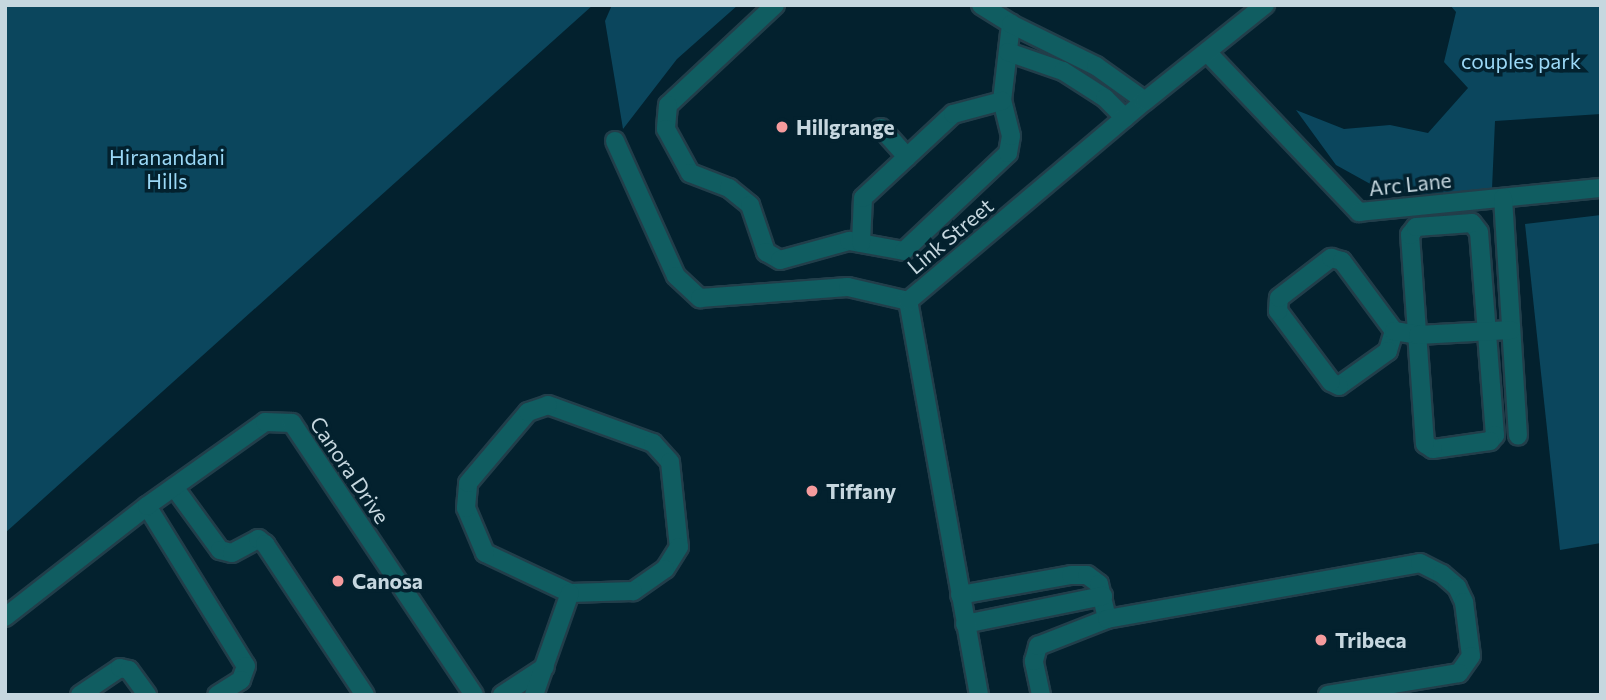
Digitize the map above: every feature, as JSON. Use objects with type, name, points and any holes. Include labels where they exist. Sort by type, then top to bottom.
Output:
[{"type":"street","points":[[775,5],[668,105],[666,129],[690,173],[729,188],[750,205],[766,252],[780,260],[849,241],[904,251],[1008,153],[1011,136],[1002,101],[1011,24]]},
{"type":"street","points":[[981,5],[1011,24],[1096,66],[1145,102]]},
{"type":"street","name":"Link Street","points":[[979,695],[908,301],[1259,8]]},
{"type":"street","points":[[1008,52],[1063,71],[1105,98],[1125,118]]},
{"type":"street","name":"Arc Lane","points":[[1207,52],[1359,212],[1601,188]]},
{"type":"street","points":[[861,243],[863,198],[953,114],[1002,101]]},
{"type":"street","points":[[881,128],[907,157]]},
{"type":"street","points":[[615,141],[676,276],[700,298],[848,287],[908,301]]},
{"type":"street","points":[[1503,198],[1518,436]]},
{"type":"street","points":[[1472,223],[1479,232],[1487,331],[1495,435],[1490,441],[1433,449],[1425,444],[1409,235],[1416,227],[1472,223]]},
{"type":"street","points":[[1394,331],[1388,351],[1339,386],[1331,382],[1279,311],[1279,298],[1331,258],[1342,261],[1394,331],[1418,335],[1511,330]]},
{"type":"street","points":[[548,405],[653,443],[670,462],[679,547],[665,569],[633,592],[570,593],[485,552],[466,508],[468,483],[528,412],[548,405]]},
{"type":"street","name":"Canora Drive","points":[[5,617],[147,506],[265,422],[292,423],[474,695]]},
{"type":"street","points":[[174,487],[220,550],[232,553],[258,539],[265,544],[365,695]]},
{"type":"street","points":[[147,506],[246,666],[241,680],[217,695]]},
{"type":"street","points":[[1041,695],[1034,661],[1038,646],[1107,619],[1420,563],[1442,574],[1457,587],[1464,602],[1471,656],[1459,673],[1328,695]]},
{"type":"street","points":[[960,594],[1071,575],[1087,575],[1099,584],[1107,619]]},
{"type":"street","points":[[534,695],[570,593]]},
{"type":"street","points":[[965,624],[1102,596]]},
{"type":"street","points":[[80,695],[120,667],[130,670],[147,695]]},
{"type":"street","points":[[502,695],[545,667]]},
{"type":"green space","name":"Hiranandani Hills","points":[[5,5],[593,5],[5,533]]},
{"type":"green space","points":[[612,5],[738,5],[677,59],[623,129],[605,21]]},
{"type":"green space","name":"couples park","points":[[1450,5],[1599,5],[1601,114],[1495,121],[1492,189],[1431,195],[1383,191],[1336,165],[1296,110],[1344,129],[1390,125],[1428,133],[1468,88],[1444,62],[1456,12]]},
{"type":"green space","points":[[1601,215],[1601,543],[1560,550],[1525,224]]},
{"type":"place","name":"Hillgrange","points":[[782,127]]},
{"type":"place","name":"Tiffany","points":[[812,491]]},
{"type":"place","name":"Canosa","points":[[338,581]]},
{"type":"place","name":"Tribeca","points":[[1321,640]]}]
